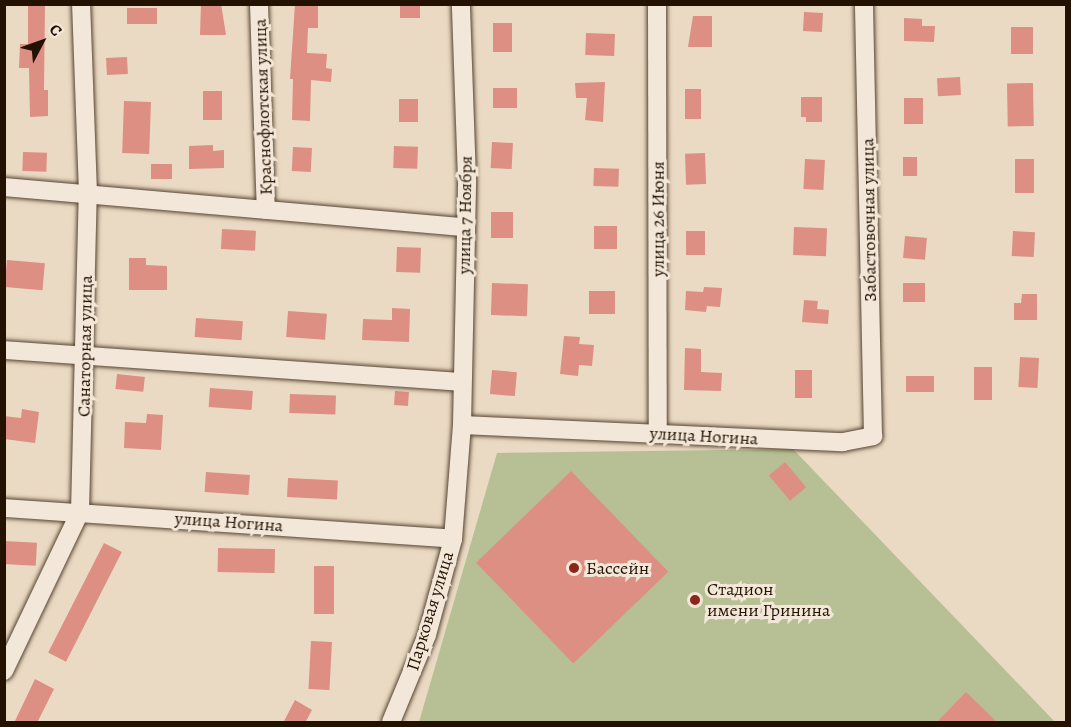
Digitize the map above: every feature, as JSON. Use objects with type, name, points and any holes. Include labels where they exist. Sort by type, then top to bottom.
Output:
[{"type":"street","name":"Санаторная улица","points":[[4,671],[80,512],[86,354],[88,193],[81,4]]},
{"type":"street","name":"Краснофлотская улица","points":[[259,4],[266,210]]},
{"type":"street","name":"улица 7 Ноября","points":[[461,4],[465,227],[462,425]]},
{"type":"street","name":"улица 26 Июня","points":[[657,4],[658,434]]},
{"type":"street","name":"Забастовочная улица","points":[[864,4],[873,436]]},
{"type":"street","points":[[4,187],[465,227]]},
{"type":"street","points":[[4,350],[462,382]]},
{"type":"street","name":"улица Ногина","points":[[462,425],[843,442],[873,436]]},
{"type":"street","name":"Парковая улица","points":[[391,723],[426,635],[453,539],[462,425]]},
{"type":"street","name":"улица Ногина","points":[[4,508],[453,539]]},
{"type":"green space","name":"Стадион имени Гринина","points":[[793,449],[1055,722],[419,722],[497,453]]},
{"type":"building","points":[[28,4],[45,4],[44,90],[48,90],[48,116],[30,117],[29,68],[19,68],[20,44],[28,44]]},
{"type":"building","points":[[201,4],[221,4],[226,35],[200,35]]},
{"type":"building","points":[[295,4],[318,4],[318,28],[308,28],[307,53],[327,54],[326,68],[332,69],[331,82],[311,80],[310,121],[292,120],[293,79],[290,79]]},
{"type":"building","points":[[400,4],[420,4],[420,18],[400,18]]},
{"type":"building","points":[[127,8],[157,8],[157,24],[127,24]]},
{"type":"building","points":[[804,12],[823,13],[822,32],[803,31]]},
{"type":"building","points":[[693,16],[712,16],[712,47],[688,47]]},
{"type":"building","points":[[904,18],[922,19],[922,26],[935,26],[934,42],[904,41]]},
{"type":"building","points":[[493,23],[512,23],[512,52],[493,52]]},
{"type":"building","points":[[1011,27],[1033,27],[1033,54],[1011,54]]},
{"type":"building","points":[[586,33],[615,34],[614,56],[585,55]]},
{"type":"building","points":[[127,57],[128,74],[107,75],[106,58]]},
{"type":"building","points":[[960,77],[961,95],[938,96],[937,78]]},
{"type":"building","points":[[605,82],[603,122],[585,120],[587,98],[576,98],[575,83]]},
{"type":"building","points":[[1007,83],[1033,83],[1034,126],[1008,126]]},
{"type":"building","points":[[493,88],[517,88],[517,108],[493,108]]},
{"type":"building","points":[[685,89],[701,89],[701,119],[685,119]]},
{"type":"building","points":[[203,91],[222,91],[222,120],[203,120]]},
{"type":"building","points":[[801,97],[822,97],[822,122],[806,122],[806,117],[801,117]]},
{"type":"building","points":[[904,98],[923,98],[923,124],[904,124]]},
{"type":"building","points":[[399,99],[418,99],[418,122],[399,122]]},
{"type":"building","points":[[124,101],[151,102],[149,154],[122,153]]},
{"type":"building","points":[[492,142],[513,143],[512,169],[491,168]]},
{"type":"building","points":[[213,145],[213,151],[224,150],[224,168],[189,169],[189,146]]},
{"type":"building","points":[[394,146],[418,147],[417,169],[393,168]]},
{"type":"building","points":[[293,147],[312,148],[311,172],[292,171]]},
{"type":"building","points":[[23,152],[47,153],[46,172],[22,171]]},
{"type":"building","points":[[705,153],[706,184],[686,185],[685,154]]},
{"type":"building","points":[[903,157],[917,157],[917,176],[903,176]]},
{"type":"building","points":[[805,159],[825,160],[823,190],[803,189]]},
{"type":"building","points":[[1015,159],[1034,159],[1034,193],[1015,193]]},
{"type":"building","points":[[151,164],[172,164],[172,179],[151,179]]},
{"type":"building","points":[[594,168],[619,169],[618,187],[593,186]]},
{"type":"building","points":[[491,212],[513,212],[513,238],[491,238]]},
{"type":"building","points":[[594,226],[617,226],[617,249],[594,249]]},
{"type":"building","points":[[794,227],[827,228],[826,256],[793,255]]},
{"type":"building","points":[[222,229],[256,231],[255,251],[221,249]]},
{"type":"building","points":[[686,231],[705,231],[705,255],[686,255]]},
{"type":"building","points":[[1013,231],[1035,232],[1034,257],[1012,256]]},
{"type":"building","points":[[905,236],[927,238],[925,260],[903,258]]},
{"type":"building","points":[[397,247],[421,248],[420,273],[396,272]]},
{"type":"building","points":[[129,258],[146,258],[146,265],[167,266],[167,290],[129,290]]},
{"type":"building","points":[[7,260],[45,263],[43,290],[5,287]]},
{"type":"building","points":[[492,283],[528,284],[527,316],[491,315]]},
{"type":"building","points":[[903,283],[925,283],[925,302],[903,302]]},
{"type":"building","points":[[704,287],[722,288],[720,307],[707,306],[706,312],[685,310],[686,291],[703,292]]},
{"type":"building","points":[[589,291],[615,291],[615,314],[589,314]]},
{"type":"building","points":[[1022,294],[1037,294],[1037,320],[1014,320],[1014,303],[1021,303]]},
{"type":"building","points":[[804,300],[818,301],[817,309],[829,310],[828,324],[802,322]]},
{"type":"building","points":[[392,308],[410,309],[409,342],[362,340],[363,319],[392,320]]},
{"type":"building","points":[[288,311],[327,314],[325,340],[286,337]]},
{"type":"building","points":[[196,318],[243,321],[242,340],[195,337]]},
{"type":"building","points":[[564,336],[580,337],[579,344],[594,345],[592,366],[579,365],[578,376],[560,374]]},
{"type":"building","points":[[685,348],[701,349],[701,372],[722,373],[721,391],[684,390]]},
{"type":"building","points":[[1020,357],[1039,358],[1037,388],[1018,387]]},
{"type":"building","points":[[974,367],[992,367],[992,400],[974,400]]},
{"type":"building","points":[[492,370],[517,372],[515,396],[490,394]]},
{"type":"building","points":[[795,370],[812,370],[812,398],[795,398]]},
{"type":"building","points":[[117,374],[145,377],[143,392],[115,389]]},
{"type":"building","points":[[906,376],[934,376],[934,392],[906,392]]},
{"type":"building","points":[[210,388],[253,391],[252,410],[209,407]]},
{"type":"building","points":[[395,391],[409,392],[408,406],[394,405]]},
{"type":"building","points":[[290,394],[336,396],[335,415],[289,413]]},
{"type":"building","points":[[22,409],[39,412],[35,443],[4,439],[4,416],[21,418]]},
{"type":"building","points":[[147,414],[163,415],[161,450],[124,448],[125,422],[146,423]]},
{"type":"building","points":[[785,462],[806,487],[790,501],[769,475]]},
{"type":"building","name":"Бассейн","points":[[571,471],[668,572],[573,663],[476,563]]},
{"type":"building","points":[[206,472],[250,475],[248,495],[205,492]]},
{"type":"building","points":[[288,478],[338,481],[337,500],[287,497]]},
{"type":"building","points":[[4,541],[37,543],[36,566],[4,564]]},
{"type":"building","points":[[104,543],[122,552],[66,662],[48,653]]},
{"type":"building","points":[[218,548],[275,549],[275,573],[218,572]]},
{"type":"building","points":[[314,566],[334,566],[334,614],[314,614]]},
{"type":"building","points":[[311,641],[332,642],[329,690],[308,689]]},
{"type":"building","points":[[35,679],[54,689],[37,723],[14,723]]},
{"type":"building","points":[[966,692],[998,723],[936,723]]},
{"type":"building","points":[[295,700],[312,710],[305,723],[283,723]]},
{"type":"place","name":"Бассейн","points":[[574,568]]},
{"type":"place","name":"Стадион имени Гринина","points":[[695,600]]}]
